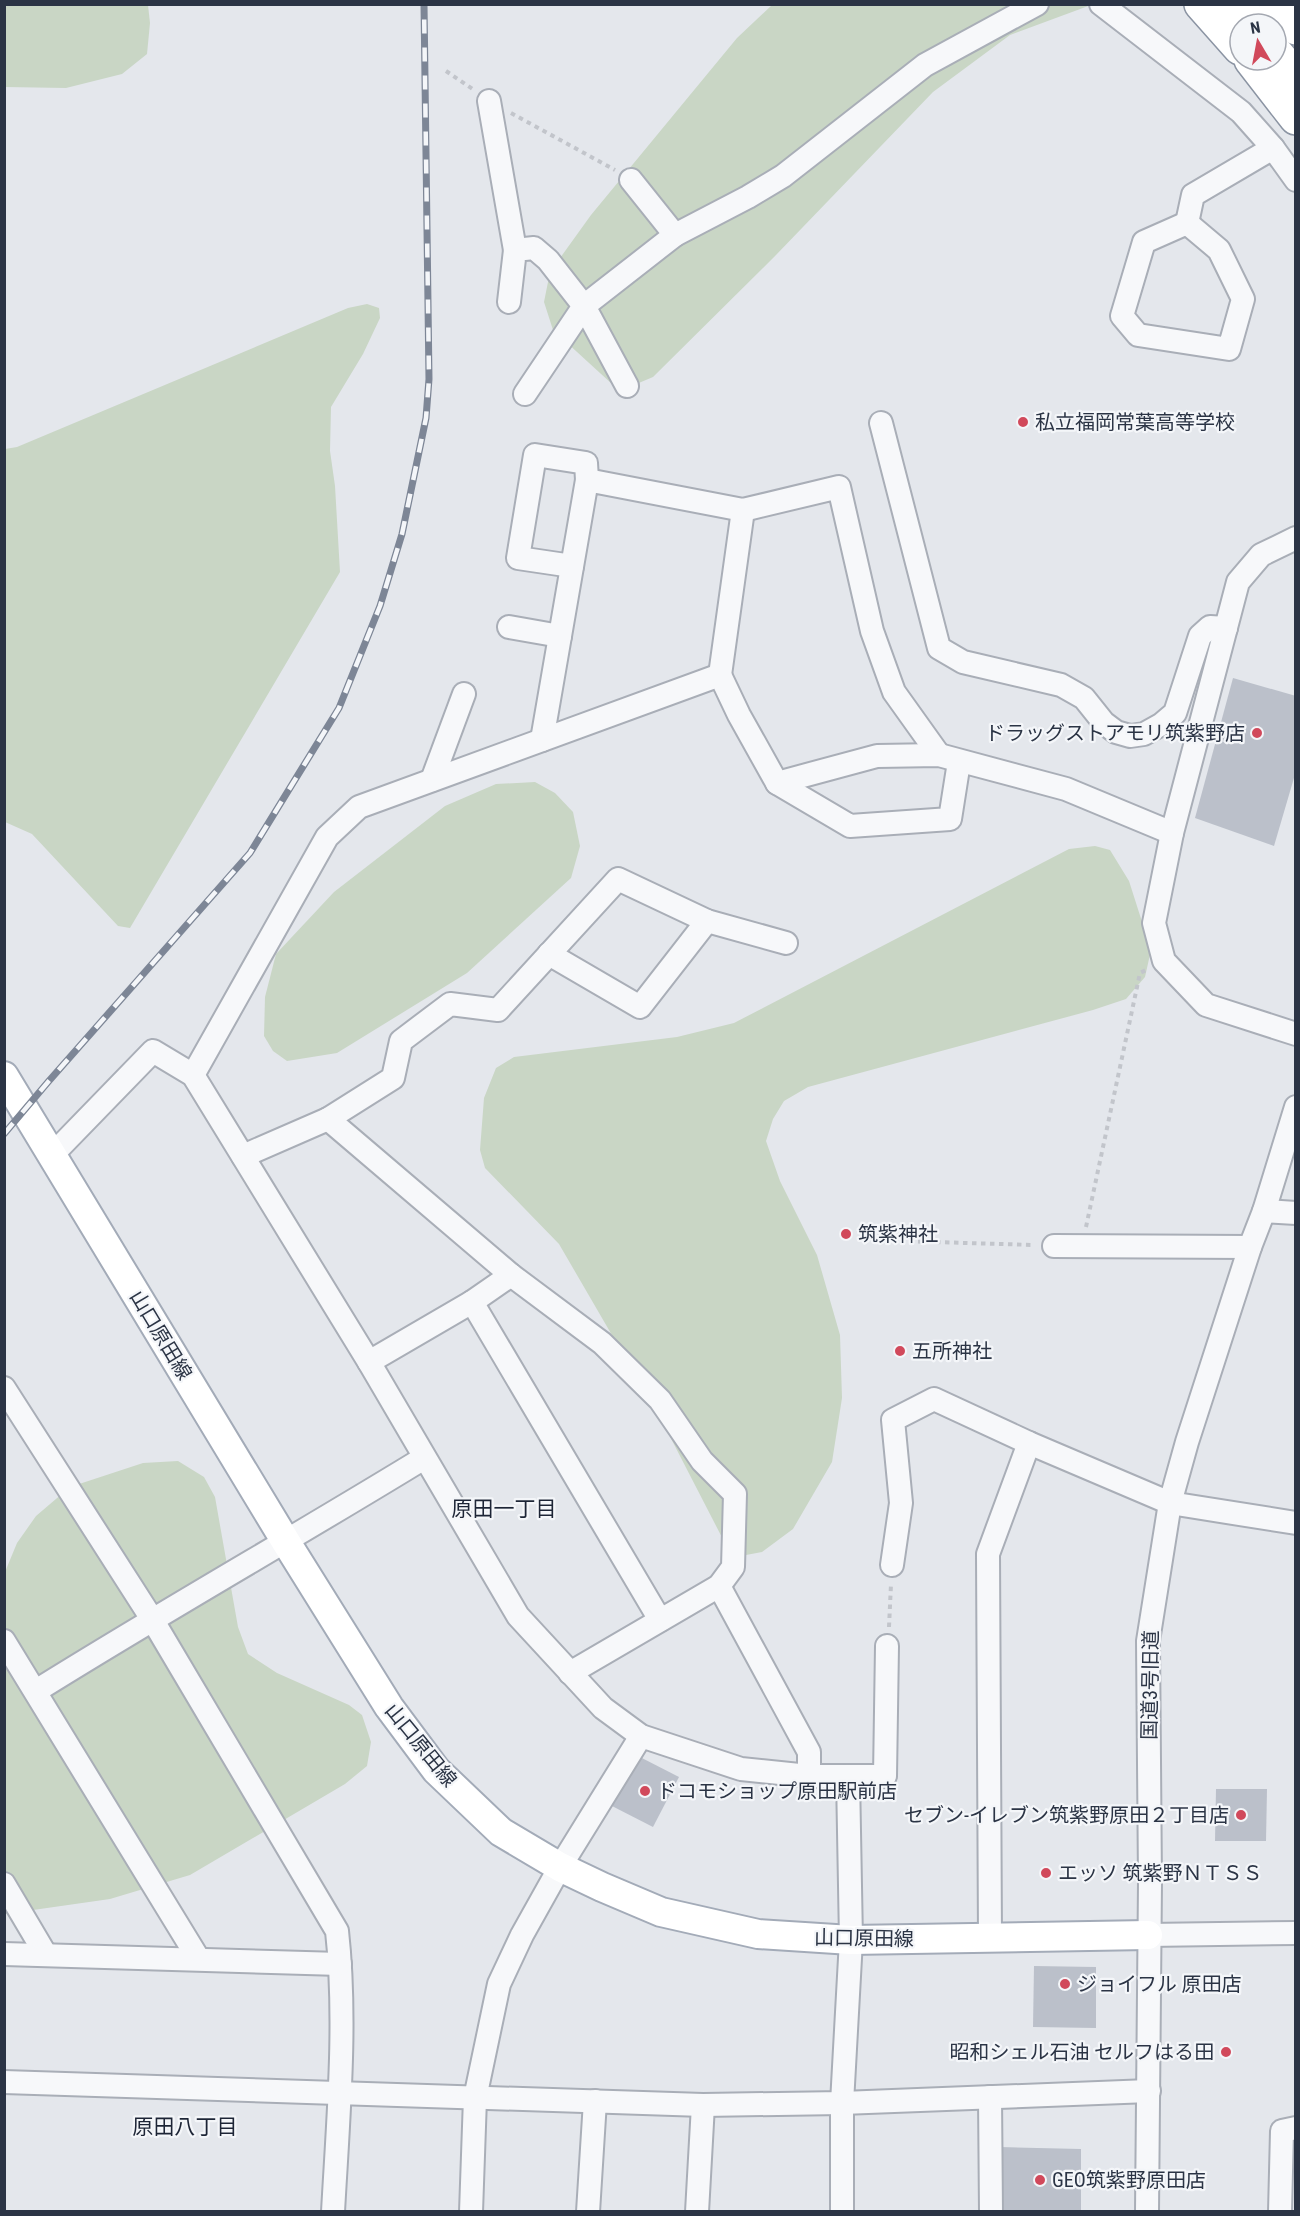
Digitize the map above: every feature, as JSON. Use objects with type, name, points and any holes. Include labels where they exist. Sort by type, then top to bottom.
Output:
[{"type":"highway","points":[[1201,4],[1228,34]]},
{"type":"highway","points":[[1276,4],[1296,28]]},
{"type":"highway","points":[[1260,72],[1296,118]]},
{"type":"main road","name":"山口原田線","points":[[5,1078],[286,1542],[389,1707],[436,1770],[501,1832],[560,1867],[661,1912],[758,1934],[851,1940],[1148,1935]]},
{"type":"street","points":[[525,394],[584,306],[675,235],[783,176],[925,65],[1037,4]]},
{"type":"street","points":[[1101,4],[1241,111],[1273,148],[1296,180]]},
{"type":"street","points":[[489,101],[514,250],[509,302]]},
{"type":"street","points":[[1187,223],[1192,195],[1273,148]]},
{"type":"street","points":[[632,180],[675,235]]},
{"type":"street","points":[[1187,223],[1219,250],[1243,299],[1229,349],[1138,335],[1122,316],[1144,242],[1187,223]]},
{"type":"street","points":[[514,250],[534,248],[548,260],[584,306],[627,386]]},
{"type":"street","points":[[881,423],[939,648],[963,662],[1061,686],[1084,698],[1104,723],[1116,732],[1130,736],[1144,734],[1162,724],[1175,713],[1200,636],[1210,627],[1226,628]]},
{"type":"street","points":[[542,740],[587,480],[586,463],[535,455],[518,558],[572,566]]},
{"type":"street","points":[[587,480],[743,510],[839,487],[872,631],[894,693],[949,759],[950,819],[850,826],[777,783],[739,715],[720,675],[743,510]]},
{"type":"street","points":[[1296,538],[1261,555],[1239,582],[1172,833],[1154,923],[1164,961],[1206,1005],[1296,1034]]},
{"type":"street","points":[[509,627],[560,636]]},
{"type":"street","points":[[193,1075],[327,837],[359,807],[720,675]]},
{"type":"street","points":[[432,780],[464,694]]},
{"type":"street","points":[[777,783],[877,756],[949,759],[1066,789],[1172,833]]},
{"type":"street","points":[[243,1156],[328,1119],[393,1078],[401,1041],[450,1004],[498,1010],[618,879],[707,921],[786,943]]},
{"type":"street","points":[[549,954],[640,1007],[707,921]]},
{"type":"street","points":[[53,1154],[153,1051],[193,1075],[369,1362],[518,1616],[603,1708],[641,1736],[741,1769],[809,1776],[885,1776],[887,1646]]},
{"type":"street","name":"国道3号旧道","points":[[1147,2211],[1150,1871],[1148,1641],[1170,1503],[1296,1107]]},
{"type":"street","points":[[328,1119],[512,1275],[602,1343],[660,1400],[702,1461],[735,1494],[734,1567],[719,1586],[570,1673]]},
{"type":"street","points":[[1264,1211],[1296,1213]]},
{"type":"street","points":[[1054,1246],[1250,1247]]},
{"type":"street","points":[[369,1362],[472,1302],[512,1275]]},
{"type":"street","points":[[472,1302],[660,1620]]},
{"type":"street","points":[[4,1388],[152,1619],[337,1931],[340,1964],[339,2091],[333,2211]]},
{"type":"street","points":[[892,1564],[901,1503],[893,1420],[934,1399],[1029,1443],[1170,1503],[1296,1523]]},
{"type":"street","points":[[990,1938],[988,1554],[1029,1443]]},
{"type":"street","points":[[36,1691],[152,1619],[286,1542],[424,1458]]},
{"type":"street","points":[[719,1586],[809,1752],[809,1776]]},
{"type":"street","points":[[4,1641],[198,1958]]},
{"type":"street","points":[[471,2211],[475,2098],[500,1984],[522,1935],[560,1867],[641,1736]]},
{"type":"street","points":[[842,2211],[842,2103],[851,1940],[848,1777]]},
{"type":"street","points":[[4,1884],[46,1954]]},
{"type":"street","points":[[1148,1935],[1296,1933]]},
{"type":"street","points":[[4,1954],[340,1964]]},
{"type":"street","points":[[4,2082],[339,2091],[703,2105],[842,2103],[1149,2091]]},
{"type":"street","points":[[990,2097],[991,2211]]},
{"type":"street","points":[[588,2211],[595,2101]]},
{"type":"street","points":[[697,2211],[703,2105]]},
{"type":"street","points":[[1281,2211],[1282,2131],[1296,2128]]},
{"type":"path","points":[[446,71],[489,101],[632,180]]},
{"type":"path","points":[[1082,1246],[1140,973],[1164,961]]},
{"type":"path","points":[[900,1241],[1054,1246]]},
{"type":"path","points":[[887,1646],[892,1564]]},
{"type":"green space","points":[[5,4],[148,5],[150,23],[147,54],[122,74],[66,88],[5,87]]},
{"type":"green space","points":[[772,5],[1091,5],[1010,35],[933,92],[776,255],[653,377],[634,385],[612,384],[553,330],[544,302],[550,272],[591,215],[737,38]]},
{"type":"green space","points":[[367,304],[379,308],[380,318],[363,354],[331,407],[330,451],[335,486],[340,572],[130,928],[118,926],[32,834],[5,822],[5,449],[17,447],[348,308]]},
{"type":"green space","points":[[535,782],[555,793],[573,812],[580,846],[571,878],[467,973],[337,1053],[287,1061],[273,1051],[264,1036],[265,997],[276,954],[334,892],[445,806],[496,784]]},
{"type":"green space","points":[[1095,846],[1110,850],[1129,881],[1151,950],[1145,977],[1126,999],[1093,1010],[808,1087],[784,1101],[773,1119],[766,1141],[780,1181],[817,1255],[840,1335],[842,1398],[832,1462],[793,1529],[762,1552],[746,1555],[729,1551],[663,1423],[559,1244],[485,1168],[480,1150],[484,1098],[496,1068],[514,1057],[677,1037],[734,1023],[1069,849]]},
{"type":"green space","points":[[178,1461],[204,1477],[215,1497],[238,1627],[248,1654],[277,1673],[349,1705],[362,1715],[371,1742],[367,1766],[345,1784],[190,1875],[110,1899],[5,1914],[5,1572],[17,1543],[36,1516],[70,1487],[143,1463]]},
{"type":"building","name":"ドラッグストアモリ筑紫野店","points":[[1233,678],[1296,696],[1296,771],[1274,846],[1195,818]]},
{"type":"building","name":"ドコモショップ原田駅前店","points":[[636,1755],[679,1777],[653,1827],[610,1805]]},
{"type":"building","name":"セブン-イレブン筑紫野原田２丁目店","points":[[1216,1789],[1267,1789],[1266,1841],[1215,1841]]},
{"type":"building","name":"ジョイフル 原田店","points":[[1034,1966],[1096,1967],[1096,2028],[1033,2027]]},
{"type":"building","name":"GEO筑紫野原田店","points":[[1000,2147],[1081,2149],[1081,2212],[999,2212]]},
{"type":"railway","points":[[4,1134],[250,853],[339,708],[380,606],[402,534],[426,418],[429,379],[424,4]]},
{"type":"place","name":"私立福岡常葉高等学校","points":[[1023,422]]},
{"type":"place","name":"ドラッグストアモリ筑紫野店","points":[[1257,733]]},
{"type":"place","name":"筑紫神社","points":[[846,1234]]},
{"type":"place","name":"五所神社","points":[[900,1351]]},
{"type":"place","name":"ドコモショップ原田駅前店","points":[[645,1791]]},
{"type":"place","name":"セブン-イレブン筑紫野原田２丁目店","points":[[1241,1815]]},
{"type":"place","name":"エッソ 筑紫野ＮＴＳＳ","points":[[1046,1873]]},
{"type":"place","name":"ジョイフル 原田店","points":[[1065,1984]]},
{"type":"place","name":"昭和シェル石油 セルフはる田","points":[[1226,2052]]},
{"type":"place","name":"GEO筑紫野原田店","points":[[1040,2180]]},
{"type":"district","name":"原田一丁目","points":[[504,1509]]},
{"type":"district","name":"原田八丁目","points":[[185,2127]]}]
